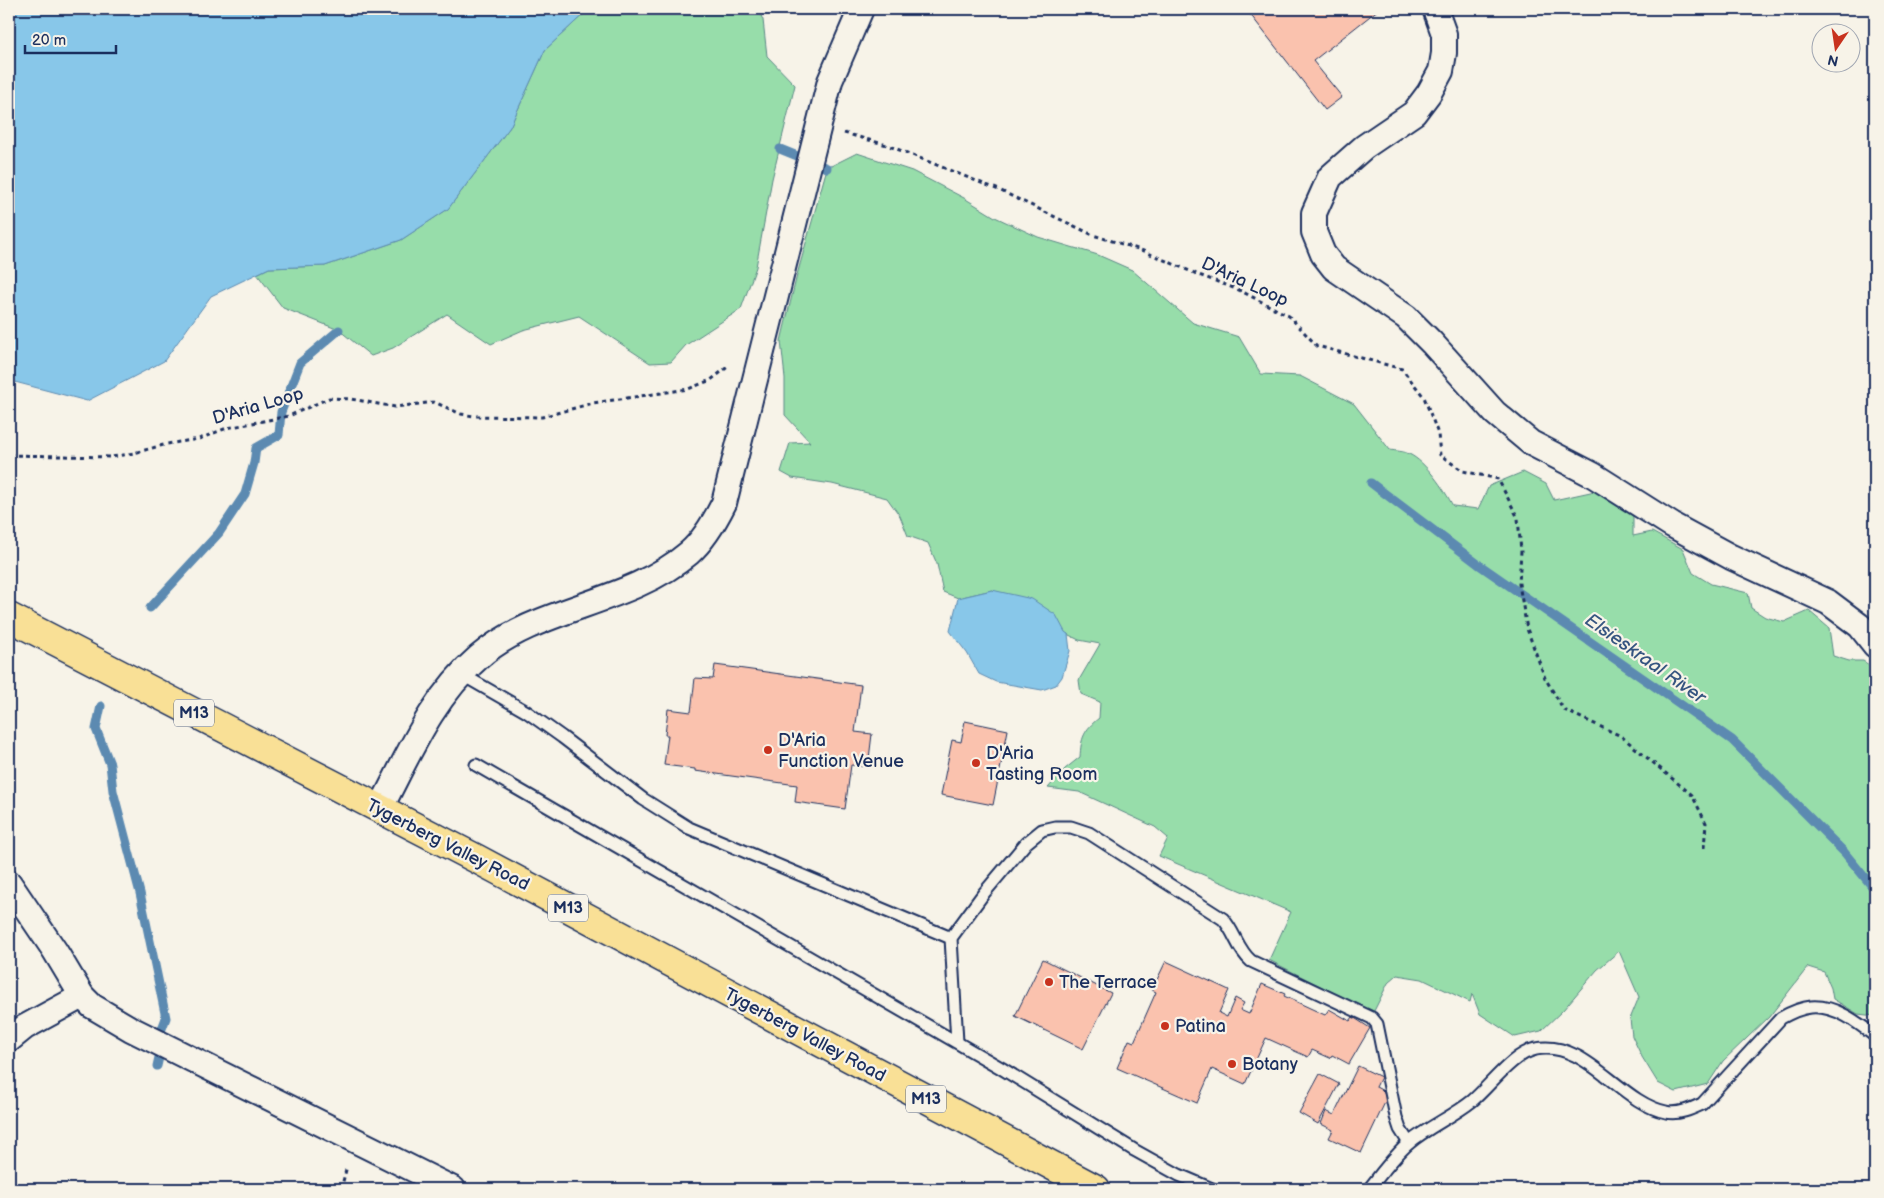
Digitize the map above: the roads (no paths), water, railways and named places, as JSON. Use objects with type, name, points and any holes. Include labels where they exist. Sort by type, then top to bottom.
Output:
[{"type":"main road","name":"Tygerberg Valley Road","points":[[9,617],[477,859],[1096,1189]]},
{"type":"street","points":[[380,809],[423,726],[439,700],[479,656],[518,632],[630,588],[670,567],[690,552],[705,534],[724,503],[830,81],[862,9]]},
{"type":"street","points":[[1435,9],[1444,34],[1444,53],[1441,71],[1429,93],[1414,113],[1364,147],[1330,177],[1314,213],[1314,232],[1323,254],[1334,268],[1406,317],[1495,413],[1531,443],[1593,475],[1672,525],[1731,557],[1828,602],[1860,626],[1875,645]]},
{"type":"street","points":[[9,883],[55,951],[82,996],[92,1006],[131,1029],[453,1189]]},
{"type":"street","points":[[14,1030],[82,996]]},
{"type":"lane","points":[[461,674],[526,712],[643,798],[689,828],[951,938]]},
{"type":"lane","points":[[476,765],[957,1042],[1134,1150],[1179,1175],[1212,1189]]},
{"type":"lane","points":[[957,1042],[951,938],[984,893],[1026,844],[1042,830],[1055,827],[1071,827],[1089,833],[1223,919],[1230,926],[1243,954],[1251,961],[1372,1018],[1378,1024],[1396,1117],[1400,1130],[1409,1143]]},
{"type":"lane","points":[[1369,1189],[1409,1143],[1464,1107],[1519,1056],[1535,1049],[1558,1049],[1577,1056],[1651,1107],[1667,1113],[1688,1111],[1702,1104],[1781,1018],[1797,1010],[1812,1007],[1831,1010],[1850,1017],[1875,1036]]},
{"type":"water","points":[[9,9],[589,9],[545,50],[510,127],[448,209],[401,240],[325,266],[269,268],[211,296],[164,361],[87,401],[15,382],[9,378]]},
{"type":"water","points":[[992,590],[1032,599],[1056,615],[1068,634],[1070,651],[1062,677],[1056,685],[1042,690],[996,682],[979,674],[967,653],[950,631],[958,598]]},
{"type":"waterway","name":"Elsieskraal River","points":[[780,149],[827,168]]},
{"type":"waterway","points":[[150,608],[219,533],[245,494],[254,463],[256,448],[279,435],[281,412],[300,363],[339,330]]},
{"type":"waterway","name":"Elsieskraal River","points":[[1371,483],[1478,564],[1732,740],[1844,852],[1875,890]]},
{"type":"waterway","points":[[101,706],[96,729],[110,764],[113,791],[140,893],[166,1018],[160,1034]]},
{"type":"waterway","points":[[157,1066],[160,1053]]},
{"type":"place","name":"D'Aria Function Venue","points":[[768,750]]},
{"type":"place","name":"D'Aria Tasting Room","points":[[976,763]]},
{"type":"place","name":"The Terrace","points":[[1049,982]]},
{"type":"place","name":"Patina","points":[[1165,1026]]},
{"type":"place","name":"Botany","points":[[1232,1064]]}]
